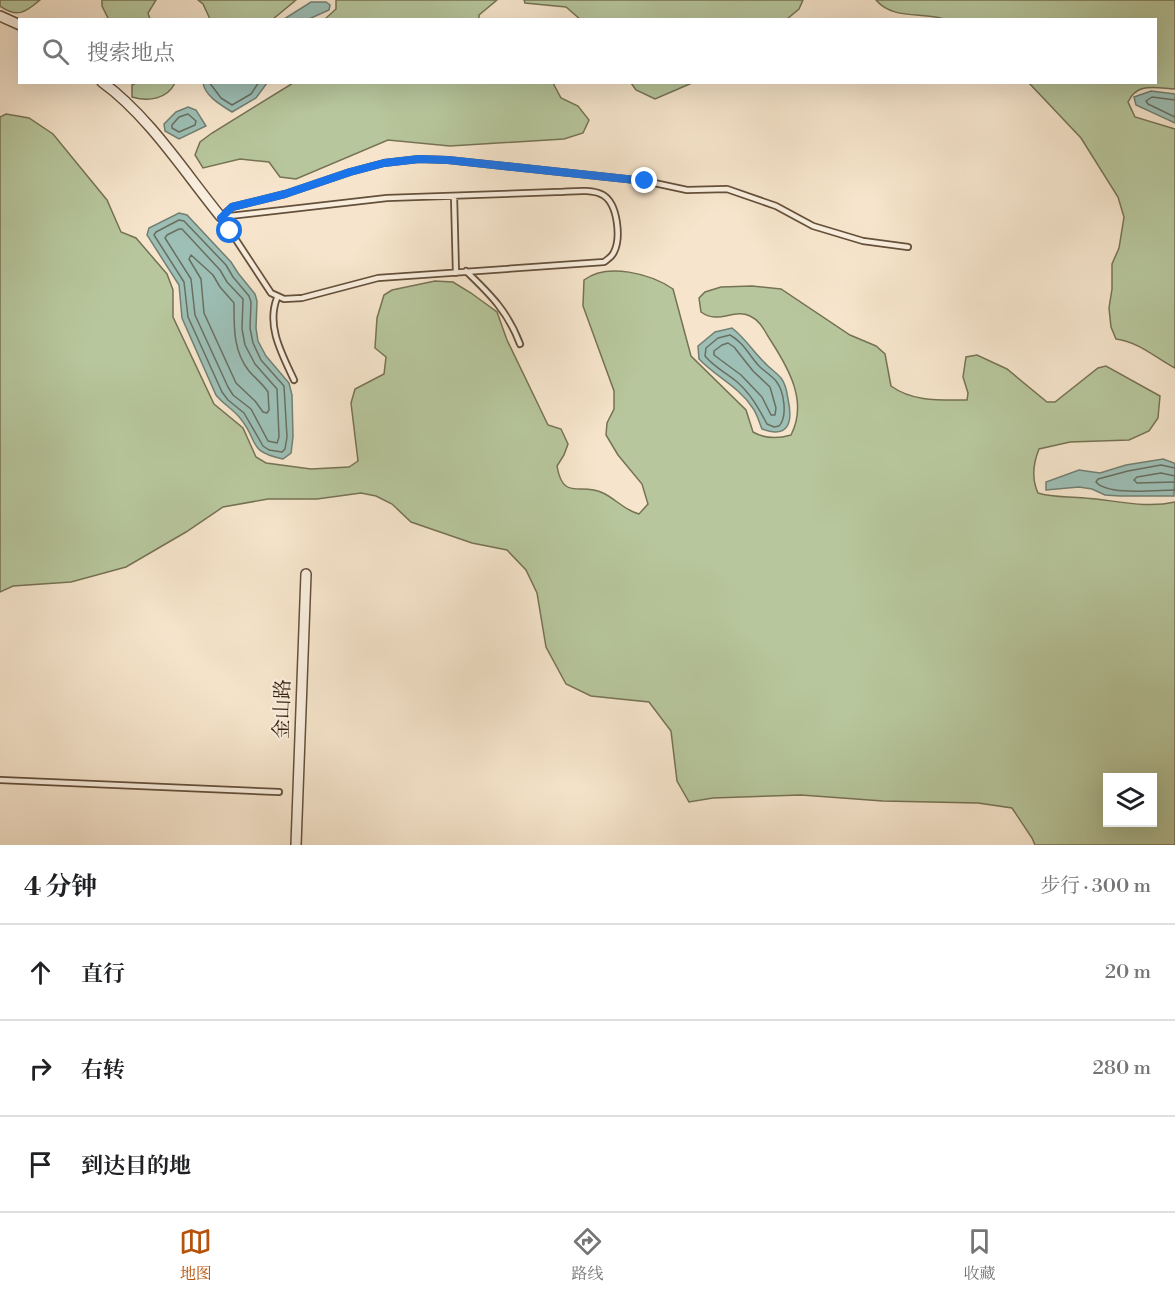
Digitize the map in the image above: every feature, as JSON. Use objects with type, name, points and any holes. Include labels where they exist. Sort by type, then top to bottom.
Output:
[{"type":"street","points":[[0,16],[18,24]]},
{"type":"street","points":[[104,84],[127,103],[143,121],[221,218]]},
{"type":"street","name":"金山路","points":[[296,845],[306,574]]},
{"type":"lane","points":[[221,218],[232,207],[285,194],[384,163],[419,159],[645,181],[687,190],[727,189],[776,206],[813,226],[863,241],[908,247]]},
{"type":"lane","points":[[597,193],[610,201],[614,208],[617,244],[611,257],[604,262],[378,278],[302,298],[277,298],[265,285],[221,218],[387,198],[597,193]]},
{"type":"lane","points":[[454,196],[456,273]]},
{"type":"lane","points":[[466,271],[508,315],[520,344]]},
{"type":"lane","points":[[277,298],[273,315],[276,340],[294,380]]},
{"type":"lane","points":[[0,780],[279,792]]},
{"type":"green space","points":[[0,0],[40,0],[25,11],[16,13],[0,6]]},
{"type":"green space","points":[[102,0],[156,0],[148,13],[150,18],[108,18],[102,6]]},
{"type":"green space","points":[[198,0],[296,0],[274,18],[210,18],[203,4]]},
{"type":"green space","points":[[336,0],[497,0],[479,15],[479,18],[326,18],[336,9]]},
{"type":"green space","points":[[524,0],[803,0],[799,9],[788,18],[579,18],[566,7],[525,3]]},
{"type":"green space","points":[[876,0],[1175,0],[1175,89],[1154,87],[1142,89],[1136,91],[1128,102],[1135,117],[1175,129],[1175,368],[1140,347],[1116,339],[1111,327],[1109,308],[1112,264],[1119,248],[1124,217],[1118,197],[1081,138],[1030,84],[1157,84],[1157,18],[940,18],[899,13]]},
{"type":"green space","points":[[174,84],[167,93],[151,99],[132,97],[132,85]]},
{"type":"green space","points":[[291,84],[554,84],[561,98],[578,106],[589,120],[583,133],[564,139],[450,146],[388,140],[296,179],[280,177],[269,162],[240,159],[203,168],[195,155],[200,142]]},
{"type":"green space","points":[[632,84],[690,84],[655,99],[636,90]]},
{"type":"green space","points":[[6,114],[29,118],[53,134],[107,200],[121,232],[136,238],[167,274],[173,290],[173,317],[214,404],[243,428],[256,457],[266,463],[311,469],[349,467],[358,461],[351,403],[355,389],[384,374],[386,357],[375,348],[377,318],[384,295],[392,290],[435,281],[453,282],[497,312],[507,340],[548,425],[561,429],[568,444],[557,466],[564,484],[574,489],[595,490],[603,493],[639,514],[648,504],[642,484],[618,455],[606,435],[607,423],[614,409],[614,391],[583,306],[584,280],[605,272],[629,272],[641,275],[673,289],[691,356],[746,410],[753,432],[767,437],[791,435],[796,423],[797,398],[790,374],[765,330],[754,318],[744,314],[714,317],[701,312],[699,298],[705,292],[721,287],[752,286],[781,289],[850,335],[876,346],[885,354],[891,386],[908,395],[937,400],[967,400],[968,393],[963,377],[966,357],[977,355],[1007,369],[1047,402],[1055,402],[1098,368],[1106,366],[1160,396],[1158,418],[1149,431],[1129,440],[1070,442],[1039,449],[1034,466],[1034,476],[1038,493],[1044,495],[1152,505],[1175,502],[1175,845],[1035,845],[1012,808],[978,803],[883,801],[801,795],[713,798],[689,802],[677,781],[671,731],[649,702],[591,696],[566,684],[546,647],[537,593],[526,570],[507,550],[472,543],[411,522],[392,504],[376,496],[361,493],[317,499],[268,499],[223,507],[126,567],[71,582],[13,586],[0,592],[0,117]]},
{"type":"water","points":[[311,2],[326,2],[330,5],[329,10],[311,18],[286,18]]},
{"type":"water","points":[[203,84],[266,84],[256,98],[232,112],[210,96]]},
{"type":"water","points":[[1151,91],[1175,94],[1175,123],[1136,105],[1134,97]]},
{"type":"water","points":[[188,107],[196,110],[206,126],[179,139],[165,131],[164,124],[176,112]]},
{"type":"water","points":[[179,213],[187,215],[231,262],[255,294],[258,341],[266,356],[289,383],[292,395],[291,453],[283,459],[263,453],[258,449],[240,418],[216,395],[182,318],[179,285],[147,235],[149,228]]},
{"type":"water","points":[[732,328],[784,383],[790,415],[787,426],[783,430],[771,432],[762,429],[747,400],[699,359],[698,346],[715,332]]},
{"type":"water","points":[[1163,459],[1175,465],[1174,496],[1105,495],[1092,489],[1079,487],[1046,490],[1046,482],[1079,470],[1100,473],[1126,465]]},
{"type":"route","points":[[230,231],[221,218],[232,207],[285,194],[384,163],[419,159],[448,160],[645,181]]}]
